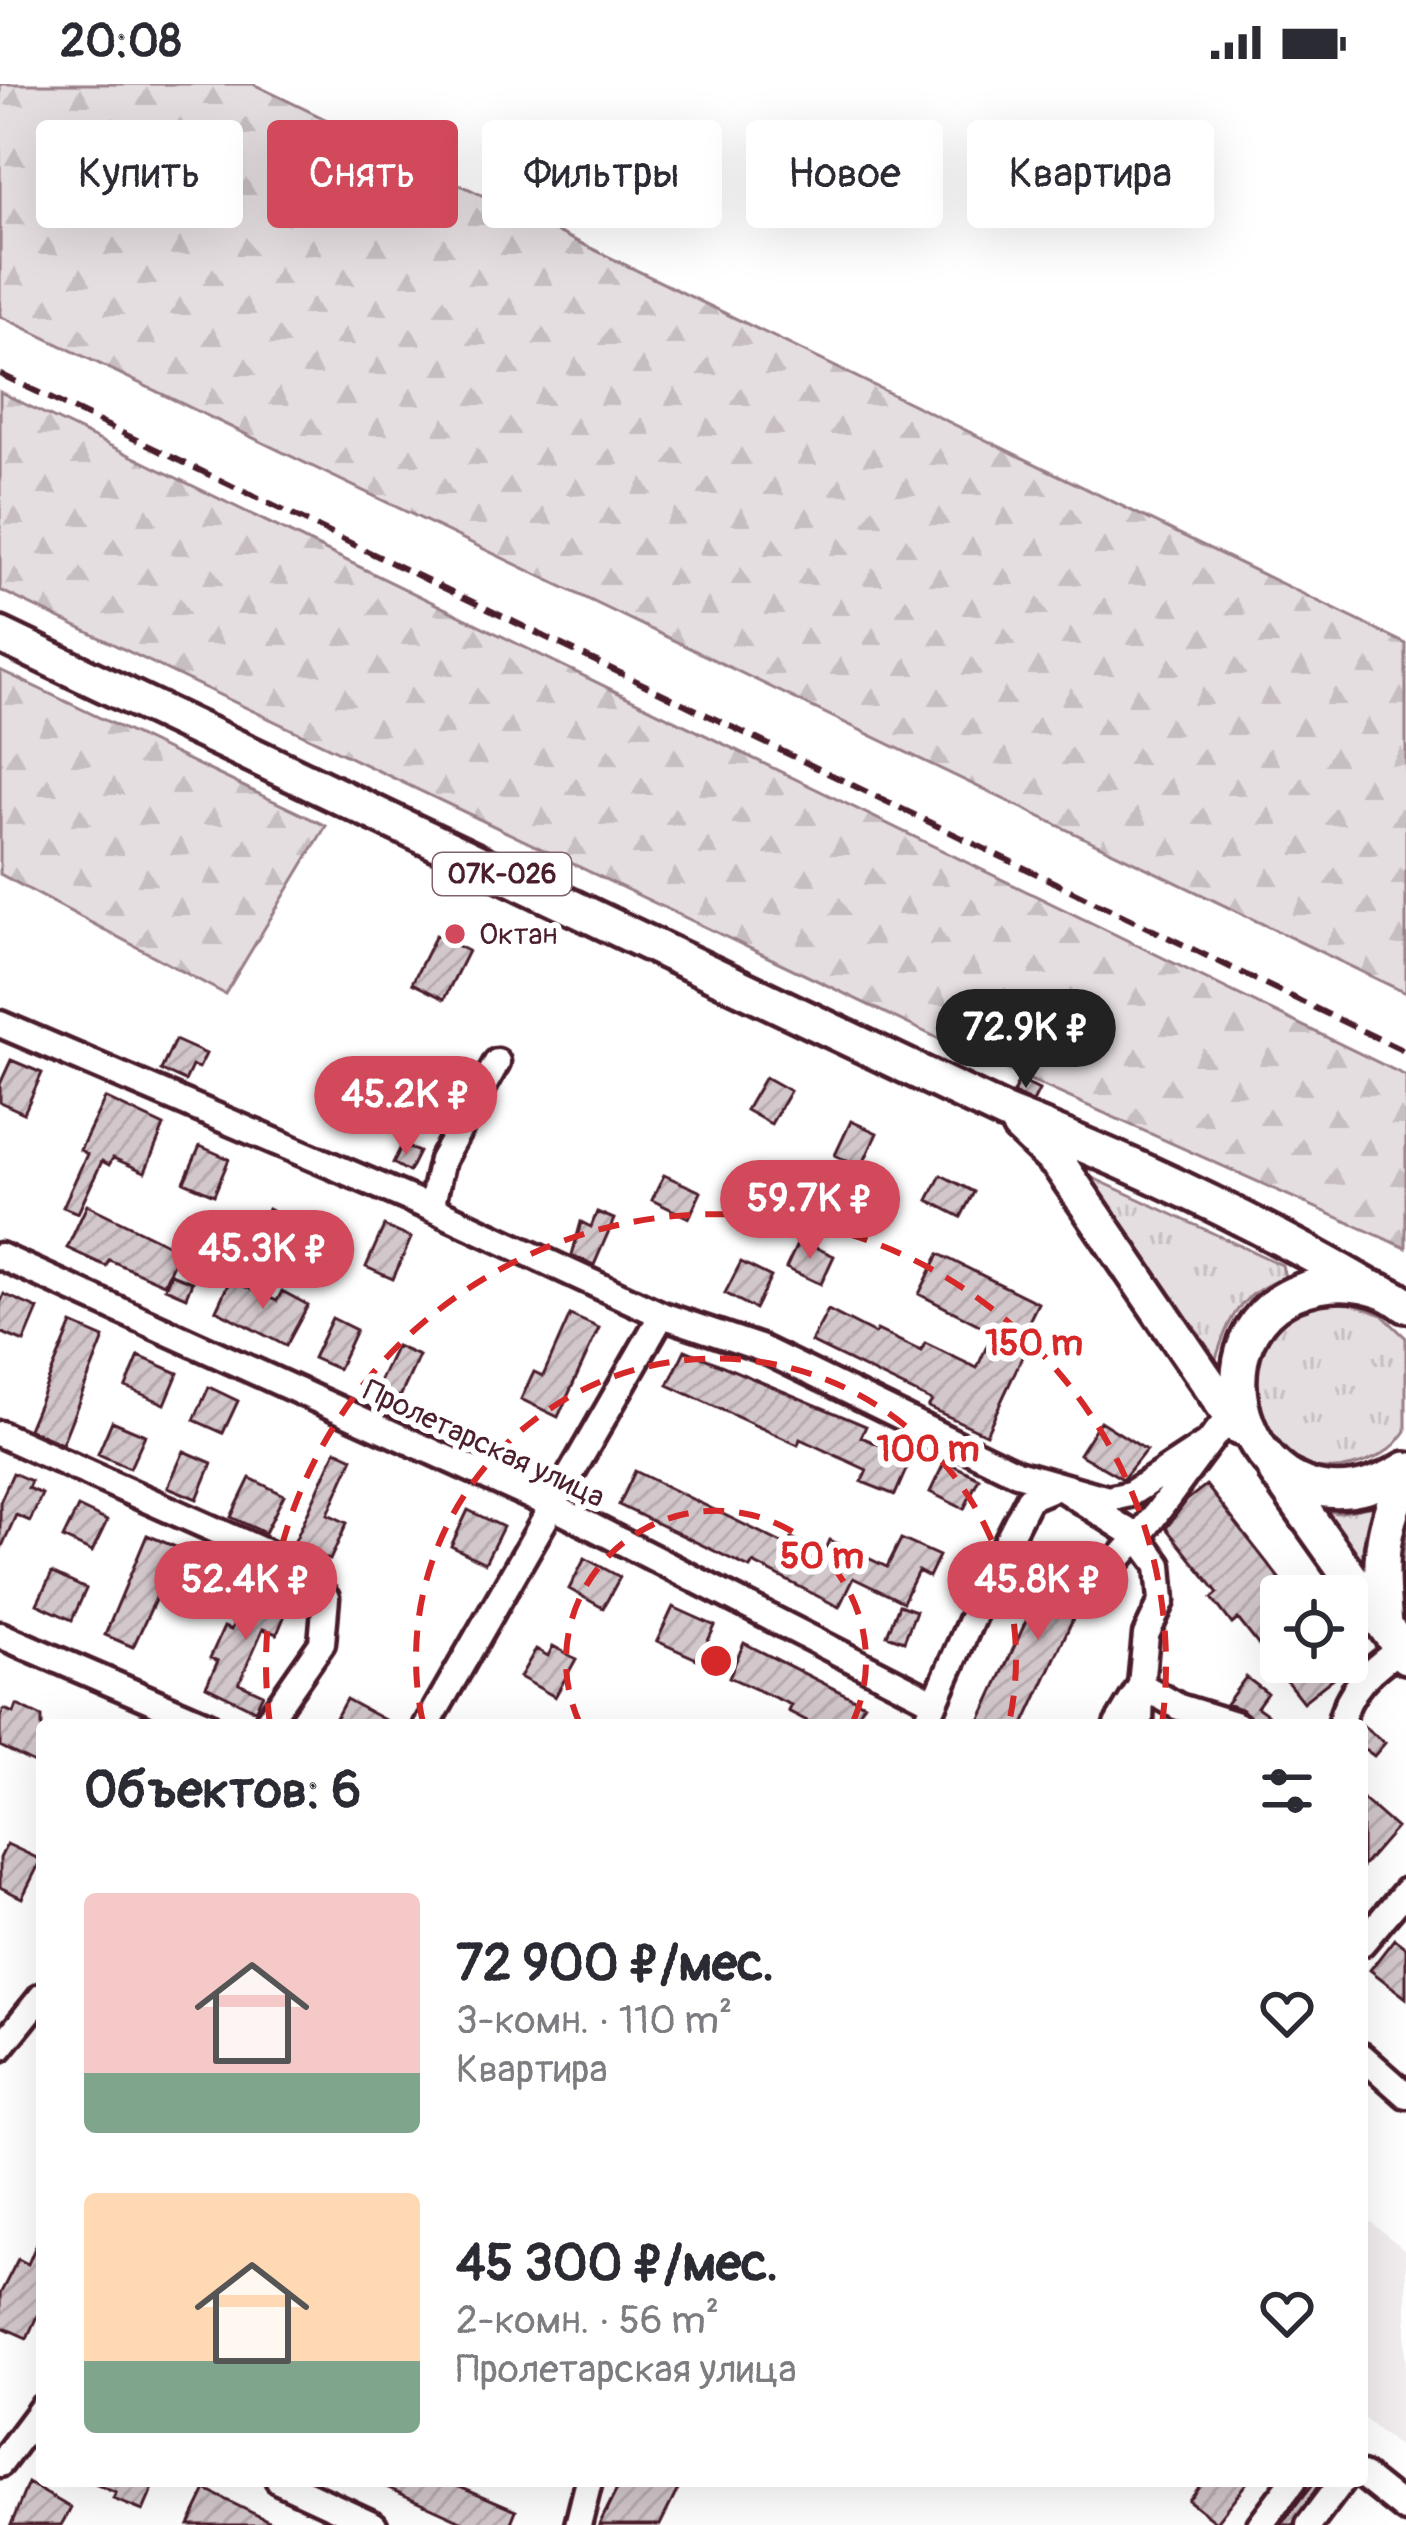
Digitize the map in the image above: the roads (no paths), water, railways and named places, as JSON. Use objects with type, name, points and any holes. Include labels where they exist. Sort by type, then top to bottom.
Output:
[{"type":"main road","name":"07К-026","points":[[0,635],[1004,1113],[1070,1138],[1282,1237],[1367,1286]]},
{"type":"main road","name":"07К-026","points":[[1004,1113],[1058,1164],[1250,1440]]},
{"type":"main road","points":[[1397,1644],[1250,1440],[1237,1389],[1240,1362],[1258,1326],[1288,1298],[1313,1287],[1340,1283],[1367,1286],[1404,1303]]},
{"type":"main road","points":[[1250,1440],[1294,1481],[1323,1490],[1353,1491],[1382,1484],[1406,1471]]},
{"type":"main road","points":[[1397,1644],[1379,1566],[1386,1517],[1406,1471]]},
{"type":"street","points":[[0,1024],[431,1208],[662,1315],[760,1348],[1017,1473],[1108,1499],[1130,1494],[1206,1444],[1250,1440]]},
{"type":"street","points":[[431,1208],[442,1160],[497,1061]]},
{"type":"street","name":"Пролетарская улица","points":[[0,1256],[552,1506],[930,1713]]},
{"type":"street","points":[[430,1719],[662,1315]]},
{"type":"street","points":[[0,1434],[287,1562],[326,1598],[322,1643],[270,1719]]},
{"type":"street","points":[[1111,1568],[1139,1538],[1206,1444]]},
{"type":"street","points":[[1058,1486],[1139,1538],[1160,1565],[1162,1601],[1146,1635],[1140,1719]]},
{"type":"street","points":[[930,1713],[1029,1498],[1058,1486]]},
{"type":"street","points":[[0,1635],[194,1719]]},
{"type":"street","points":[[1341,1719],[1345,1702],[1358,1684],[1397,1644]]},
{"type":"street","points":[[1121,1719],[1141,1685]]},
{"type":"street","points":[[1141,1685],[1179,1707],[1218,1719]]},
{"type":"street","points":[[1368,1936],[1406,1892]]},
{"type":"street","points":[[0,2048],[36,2003]]},
{"type":"street","points":[[1368,2061],[1406,2095]]},
{"type":"street","points":[[0,2464],[36,2416]]},
{"type":"street","points":[[1368,2480],[1406,2510]]},
{"type":"street","points":[[292,2487],[374,2525]]},
{"type":"street","points":[[578,2525],[588,2487]]},
{"type":"street","points":[[1260,2525],[1288,2487]]},
{"type":"street","points":[[1309,2525],[1338,2487]]},
{"type":"railway","points":[[0,374],[1406,1052]]},
{"type":"place","name":"Октан","points":[[455,934]]}]
